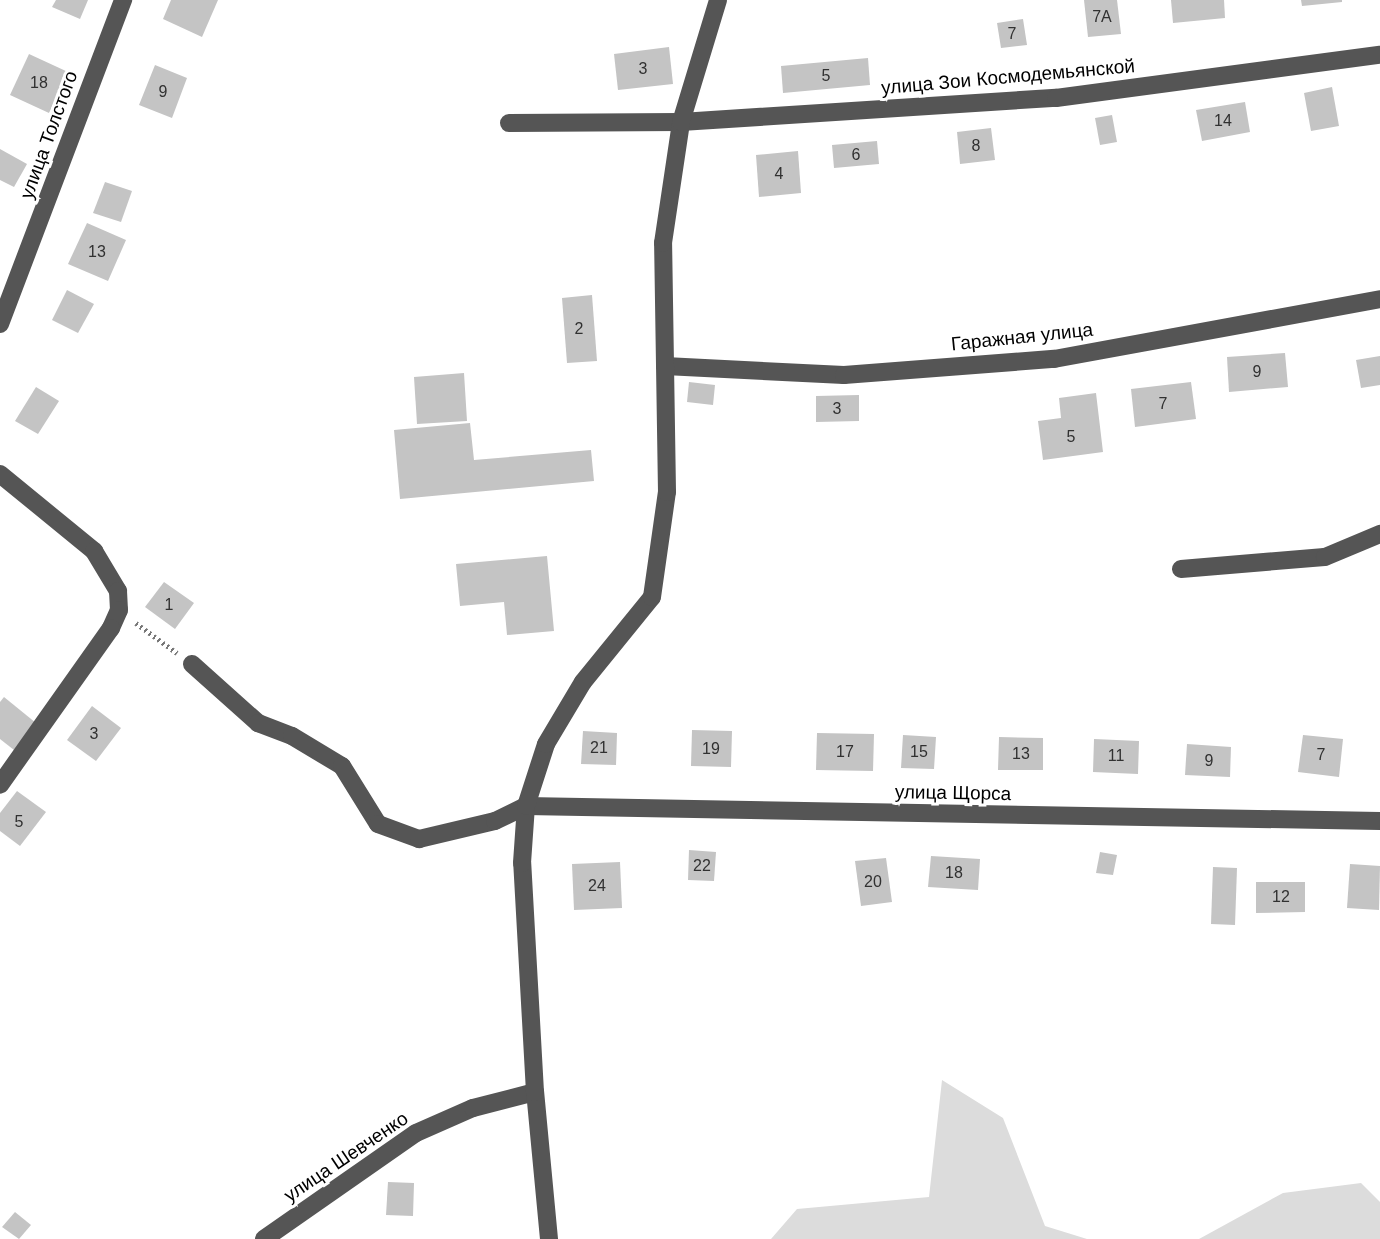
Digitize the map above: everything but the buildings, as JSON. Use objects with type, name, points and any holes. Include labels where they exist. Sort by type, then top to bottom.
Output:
[{"type":"street","name":"улица Толстого","points":[[0,324],[123,0]]},
{"type":"street","points":[[549,1239],[535,1092],[522,863],[526,806],[546,744],[576,692],[652,597],[667,492],[663,243],[681,122],[718,0]]},
{"type":"street","name":"улица Зои Космодемьянской","points":[[509,123],[681,122],[1056,98],[1380,55]]},
{"type":"street","name":"Гаражная улица","points":[[665,366],[844,375],[1054,359],[1380,299]]},
{"type":"street","points":[[0,474],[94,551],[118,592],[118,610],[111,628],[0,785]]},
{"type":"street","points":[[1181,569],[1325,557],[1380,534]]},
{"type":"street","points":[[192,664],[258,723],[292,737],[342,765],[378,824],[419,839],[495,821],[526,806]]},
{"type":"street","name":"улица Щорса","points":[[526,806],[1380,821]]},
{"type":"street","name":"улица Шевченко","points":[[264,1239],[416,1133],[473,1108],[535,1092]]},
{"type":"path","points":[[118,610],[192,664]]},
{"type":"shaded area","points":[[942,1080],[1003,1118],[1045,1226],[1087,1239],[771,1239],[797,1209],[929,1197]]},
{"type":"shaded area","points":[[1361,1183],[1380,1202],[1380,1239],[1199,1239],[1283,1193]]}]
